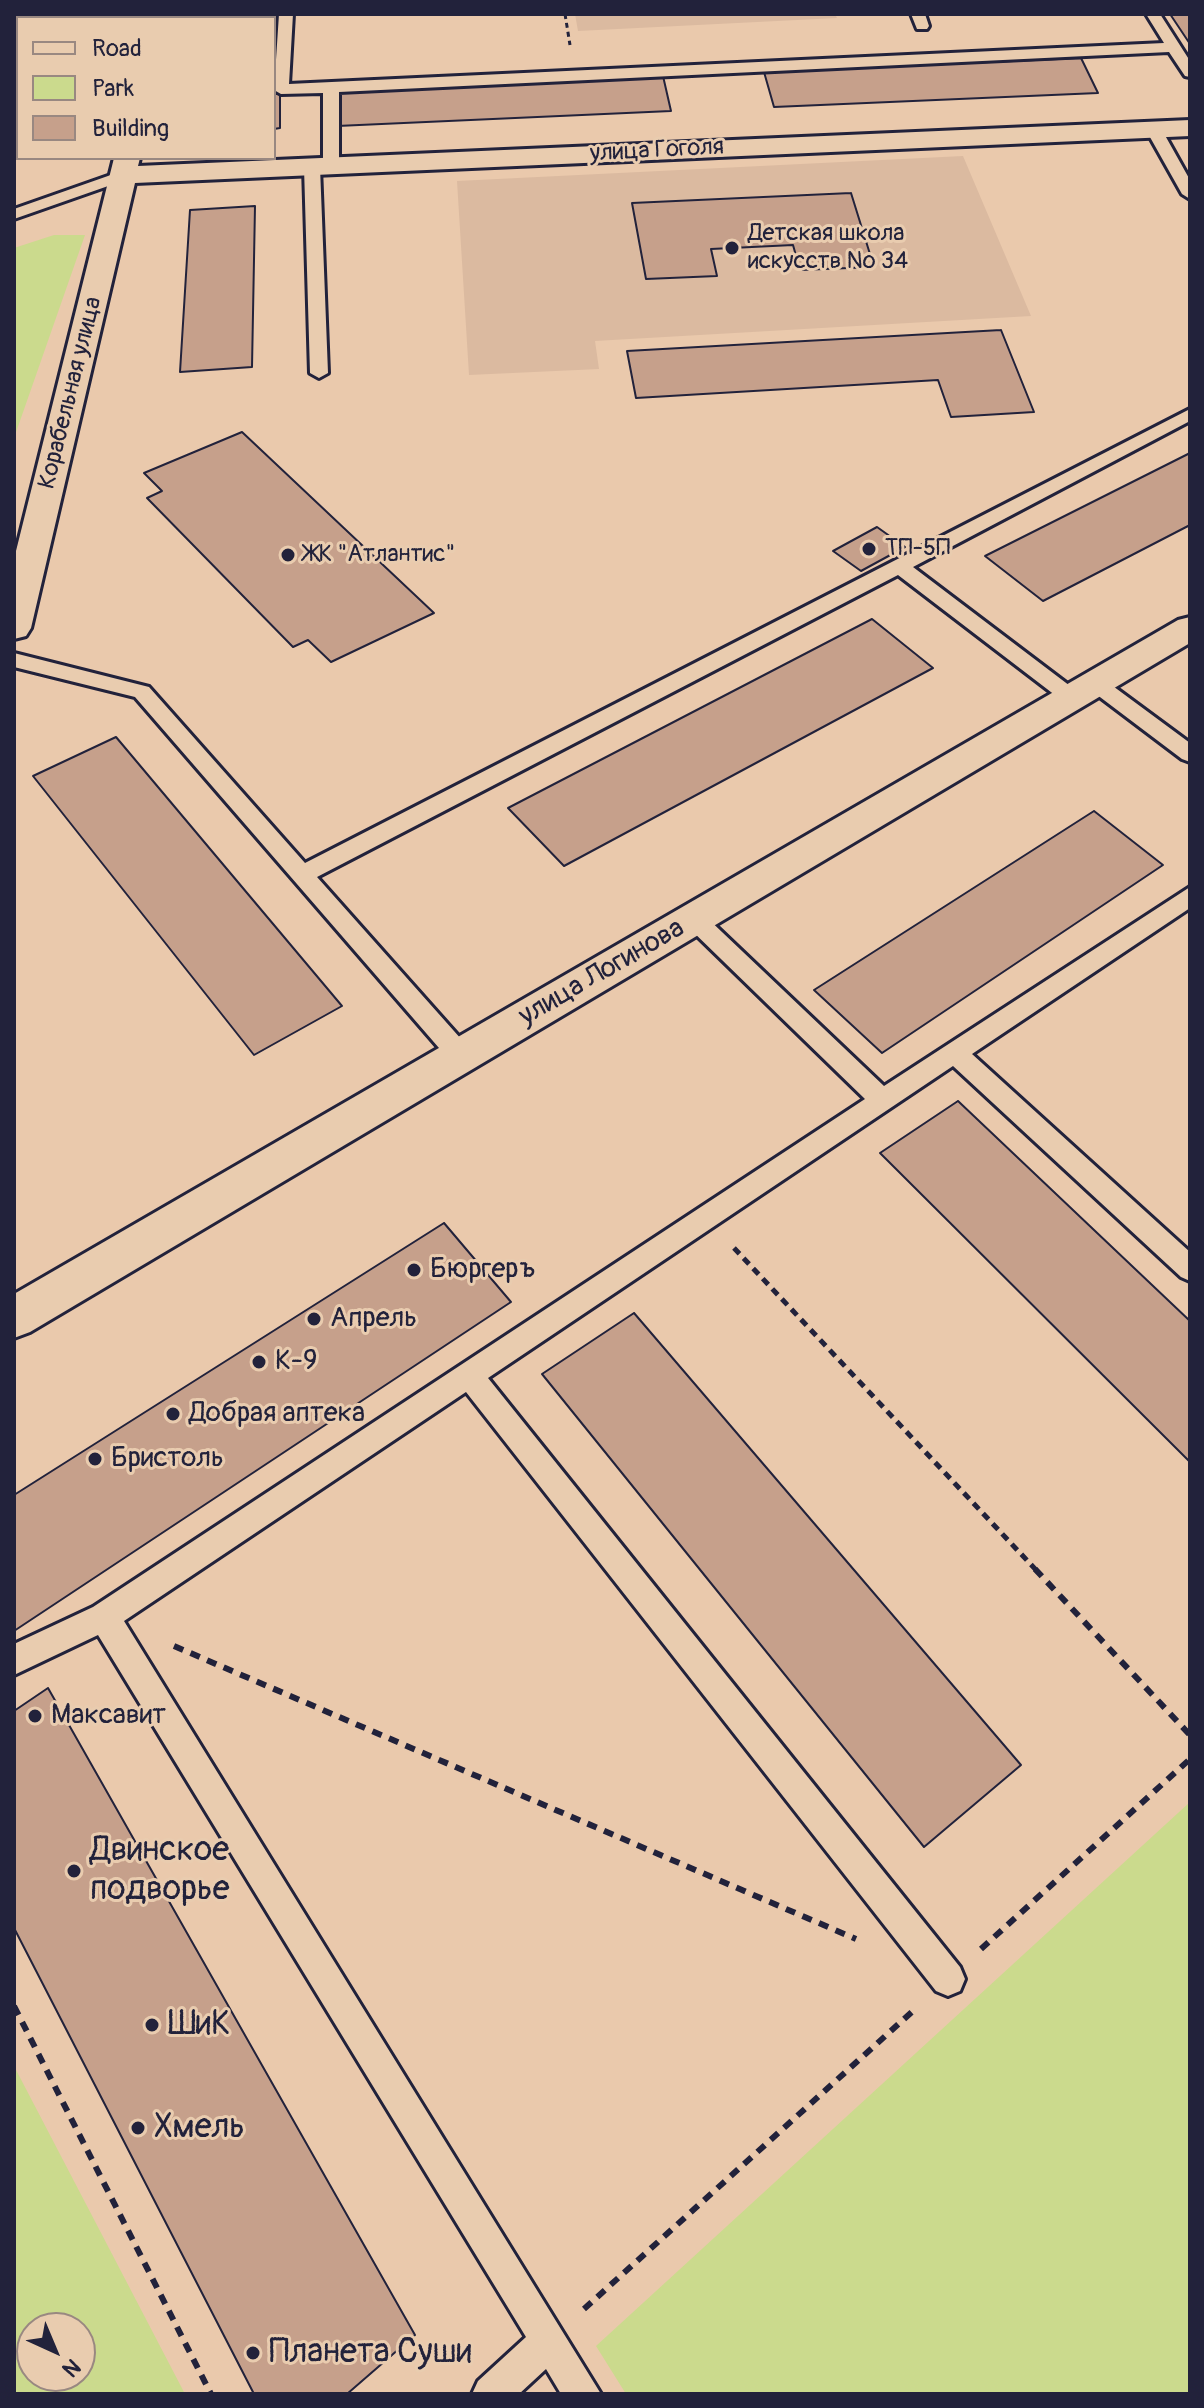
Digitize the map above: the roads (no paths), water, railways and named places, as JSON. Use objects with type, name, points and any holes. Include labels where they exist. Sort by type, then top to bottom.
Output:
[{"type":"street","name":"улица Гоголя","points":[[126,166],[322,166],[1190,128]]},
{"type":"street","name":"Корабельная улица","points":[[14,628],[126,166]]},
{"type":"street","name":"улица Логинова","points":[[14,1318],[1190,628]]},
{"type":"lane","points":[[286,14],[281,89],[1173,47]]},
{"type":"lane","points":[[1153,14],[1190,73]]},
{"type":"lane","points":[[319,373],[322,166],[331,88]]},
{"type":"lane","points":[[1154,130],[1190,194]]},
{"type":"lane","points":[[14,214],[126,166]]},
{"type":"lane","points":[[303,874],[1190,414]]},
{"type":"lane","points":[[899,566],[1083,690],[1190,754]]},
{"type":"lane","points":[[14,660],[142,692],[461,1056]]},
{"type":"lane","points":[[14,1660],[104,1617],[1190,896]]},
{"type":"lane","points":[[694,919],[882,1100]]},
{"type":"lane","points":[[954,1052],[1190,1269]]},
{"type":"lane","points":[[468,1374],[948,1979]]},
{"type":"lane","points":[[104,1617],[582,2394]]},
{"type":"lane","points":[[491,2394],[548,2342]]},
{"type":"place","name":"Детская школа искусств № 34","points":[[732,248]]},
{"type":"place","name":"ТП-5П","points":[[869,549]]},
{"type":"place","name":"ЖК \"Атлантис\"","points":[[288,555]]},
{"type":"place","name":"Бюргеръ","points":[[414,1270]]},
{"type":"place","name":"Апрель","points":[[314,1319]]},
{"type":"place","name":"К-9","points":[[259,1362]]},
{"type":"place","name":"Добрая аптека","points":[[173,1414]]},
{"type":"place","name":"Бристоль","points":[[95,1459]]},
{"type":"place","name":"Максавит","points":[[35,1716]]},
{"type":"place","name":"Двинское подворье","points":[[74,1871]]},
{"type":"place","name":"ШиК","points":[[152,2025]]},
{"type":"place","name":"Хмель","points":[[138,2128]]},
{"type":"place","name":"Планета Суши","points":[[253,2353]]}]
